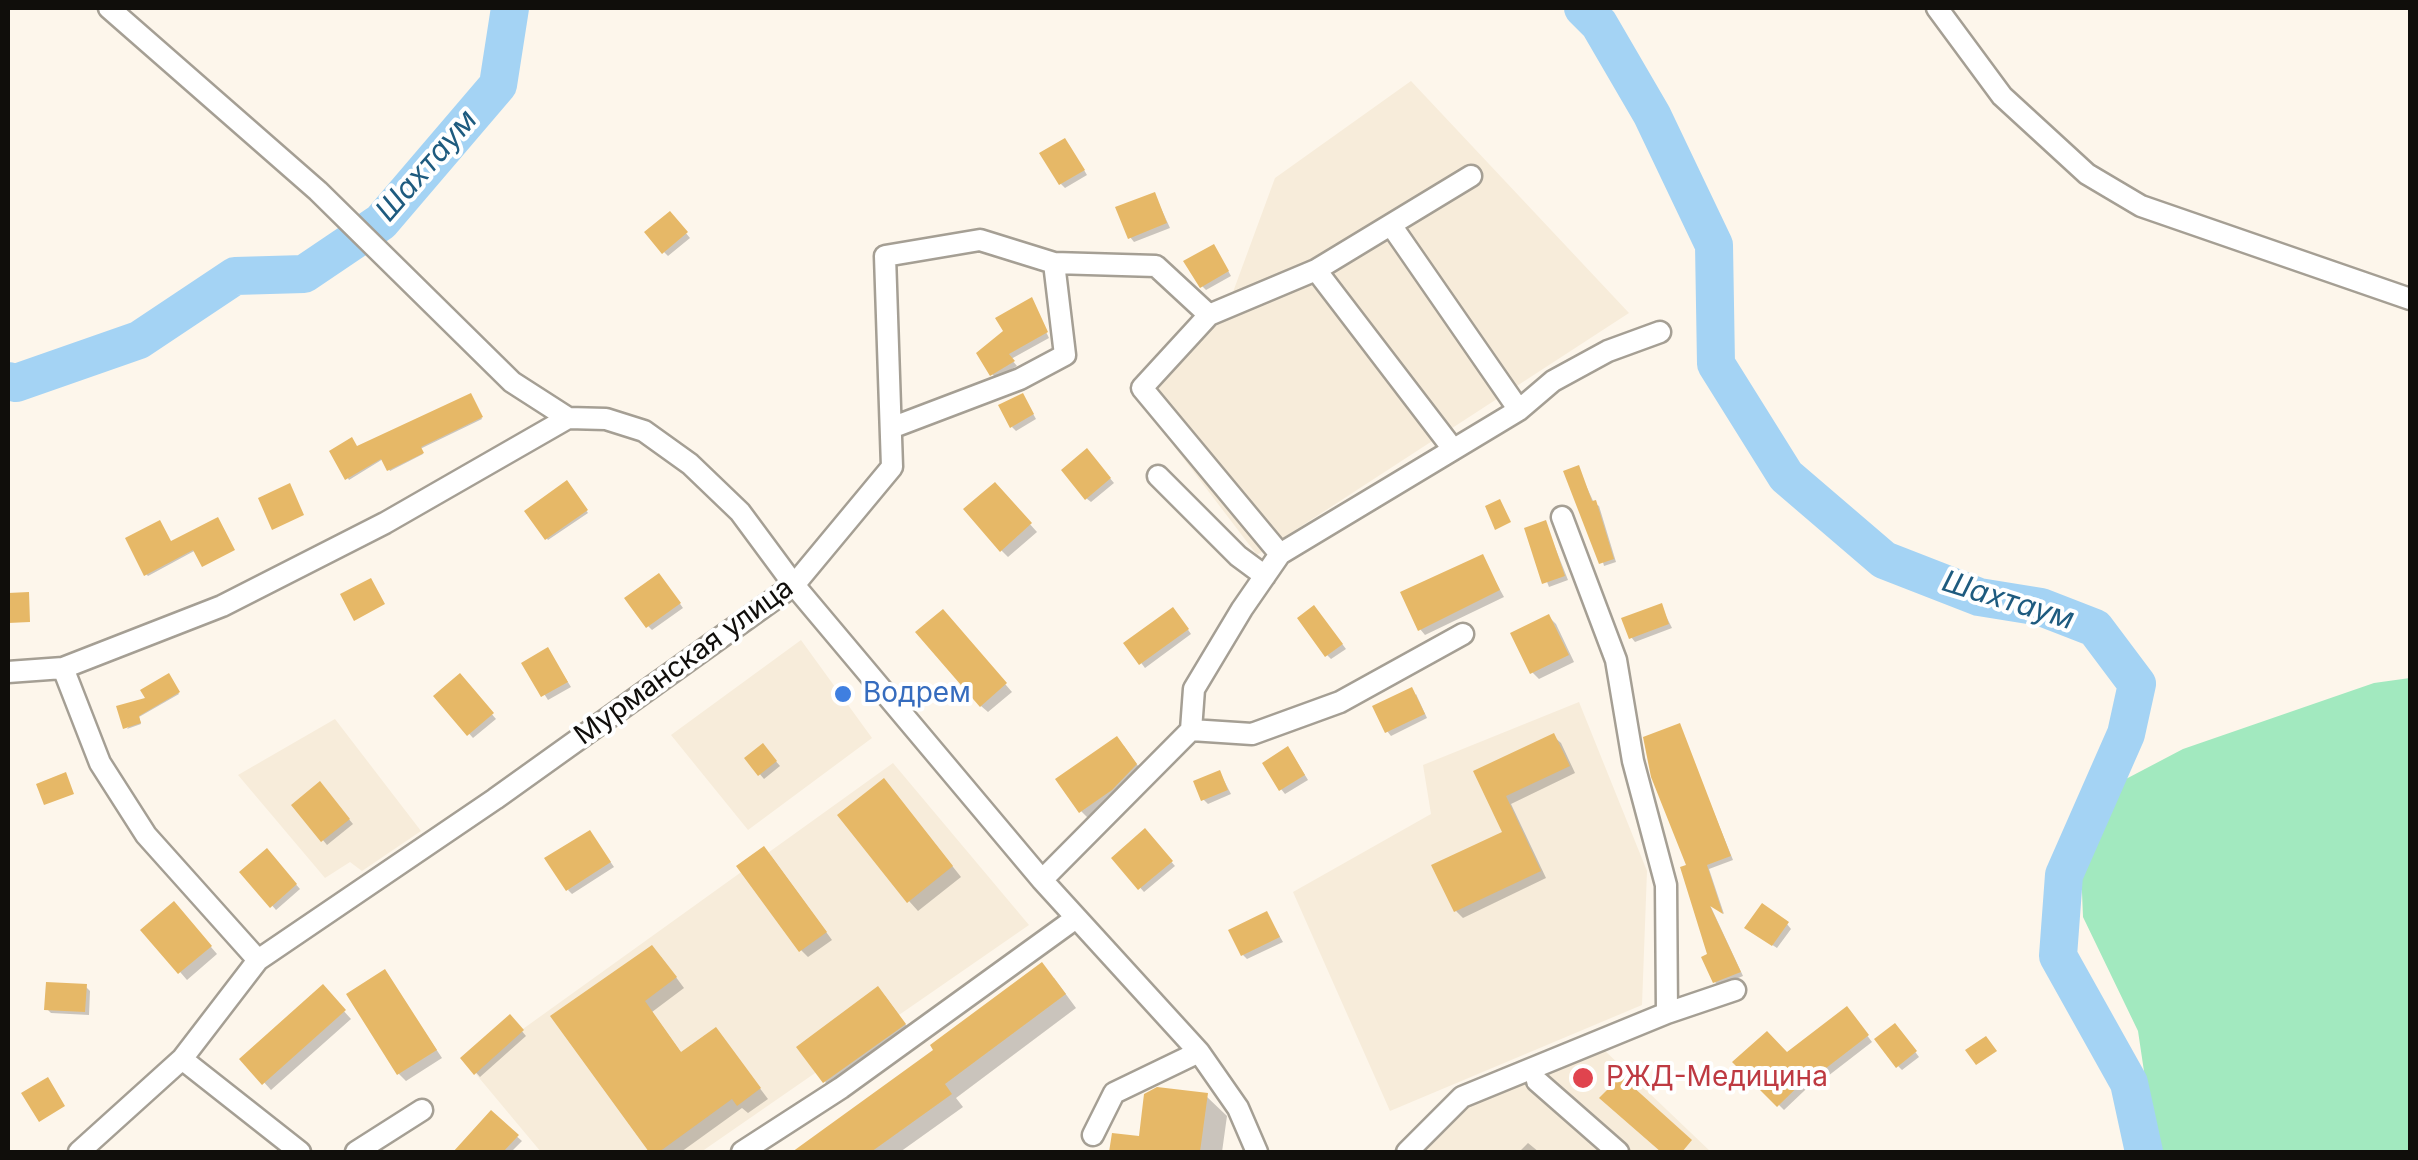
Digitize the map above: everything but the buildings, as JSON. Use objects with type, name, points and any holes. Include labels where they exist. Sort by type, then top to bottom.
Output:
[{"type":"street","points":[[109,8],[318,190],[512,382],[568,418],[606,419],[644,431],[690,464],[740,512],[794,585],[1042,880],[1199,1052],[1238,1108],[1257,1152]]},
{"type":"street","points":[[1936,8],[2002,96],[2087,174],[2140,206],[2410,298]]},
{"type":"street","points":[[1280,554],[1142,388],[1208,315],[1316,270],[1471,176]]},
{"type":"street","points":[[1391,225],[1519,410]]},
{"type":"street","name":"Мурманская улица","points":[[79,1152],[182,1059],[258,960],[495,799],[794,585],[892,467],[885,256],[980,240],[1054,264],[1156,266],[1208,315]]},
{"type":"street","points":[[891,428],[1020,379],[1065,355],[1054,264]]},
{"type":"street","points":[[1316,270],[1453,449]]},
{"type":"street","points":[[1042,880],[1192,730],[1194,689],[1280,554],[1519,410],[1554,381],[1608,351],[1660,332]]},
{"type":"street","points":[[8,672],[64,668],[222,606],[385,523],[568,418]]},
{"type":"street","points":[[1158,476],[1238,556],[1266,576]]},
{"type":"street","points":[[1562,517],[1616,660],[1633,761],[1666,885],[1667,1013]]},
{"type":"street","points":[[1192,730],[1252,734],[1340,702],[1463,634]]},
{"type":"street","points":[[64,668],[100,763],[146,836],[258,960]]},
{"type":"street","points":[[742,1152],[841,1088],[1076,918]]},
{"type":"street","points":[[1406,1152],[1462,1097],[1667,1013],[1736,990]]},
{"type":"street","points":[[1092,1135],[1114,1094],[1199,1052]]},
{"type":"street","points":[[182,1059],[300,1152]]},
{"type":"street","points":[[1537,1081],[1618,1152]]},
{"type":"street","points":[[356,1152],[422,1110]]},
{"type":"shaded area","points":[[1411,81],[1629,313],[1257,555],[1132,391],[1233,292],[1275,178]]},
{"type":"shaded area","points":[[801,640],[872,738],[748,830],[671,735]]},
{"type":"shaded area","points":[[1579,702],[1647,871],[1642,1005],[1390,1111],[1293,892],[1431,814],[1423,765]]},
{"type":"shaded area","points":[[335,719],[421,831],[362,871],[350,862],[325,878],[238,775]]},
{"type":"shaded area","points":[[893,763],[1029,925],[701,1152],[541,1152],[470,1067]]},
{"type":"shaded area","name":"РЖД-Медицина","points":[[1602,1048],[1711,1152],[1417,1152],[1464,1108]]},
{"type":"green space","points":[[2410,678],[2410,1152],[2156,1152],[2138,1031],[2083,917],[2081,868],[2098,827],[2124,780],[2183,749],[2374,683]]},
{"type":"waterway","name":"Шахтаум","points":[[8,381],[16,383],[139,340],[235,276],[304,274],[381,222],[498,85],[510,8]]},
{"type":"waterway","name":"Шахтаум","points":[[1583,8],[1599,24],[1652,115],[1714,245],[1716,364],[1786,476],[1884,560],[1979,597],[2041,607],[2095,628],[2137,684],[2126,734],[2064,875],[2058,956],[2129,1083],[2144,1152]]},
{"type":"place","name":"Водрем","points":[[843,694]]},
{"type":"place","name":"РЖД-Медицина","points":[[1583,1078]]}]
